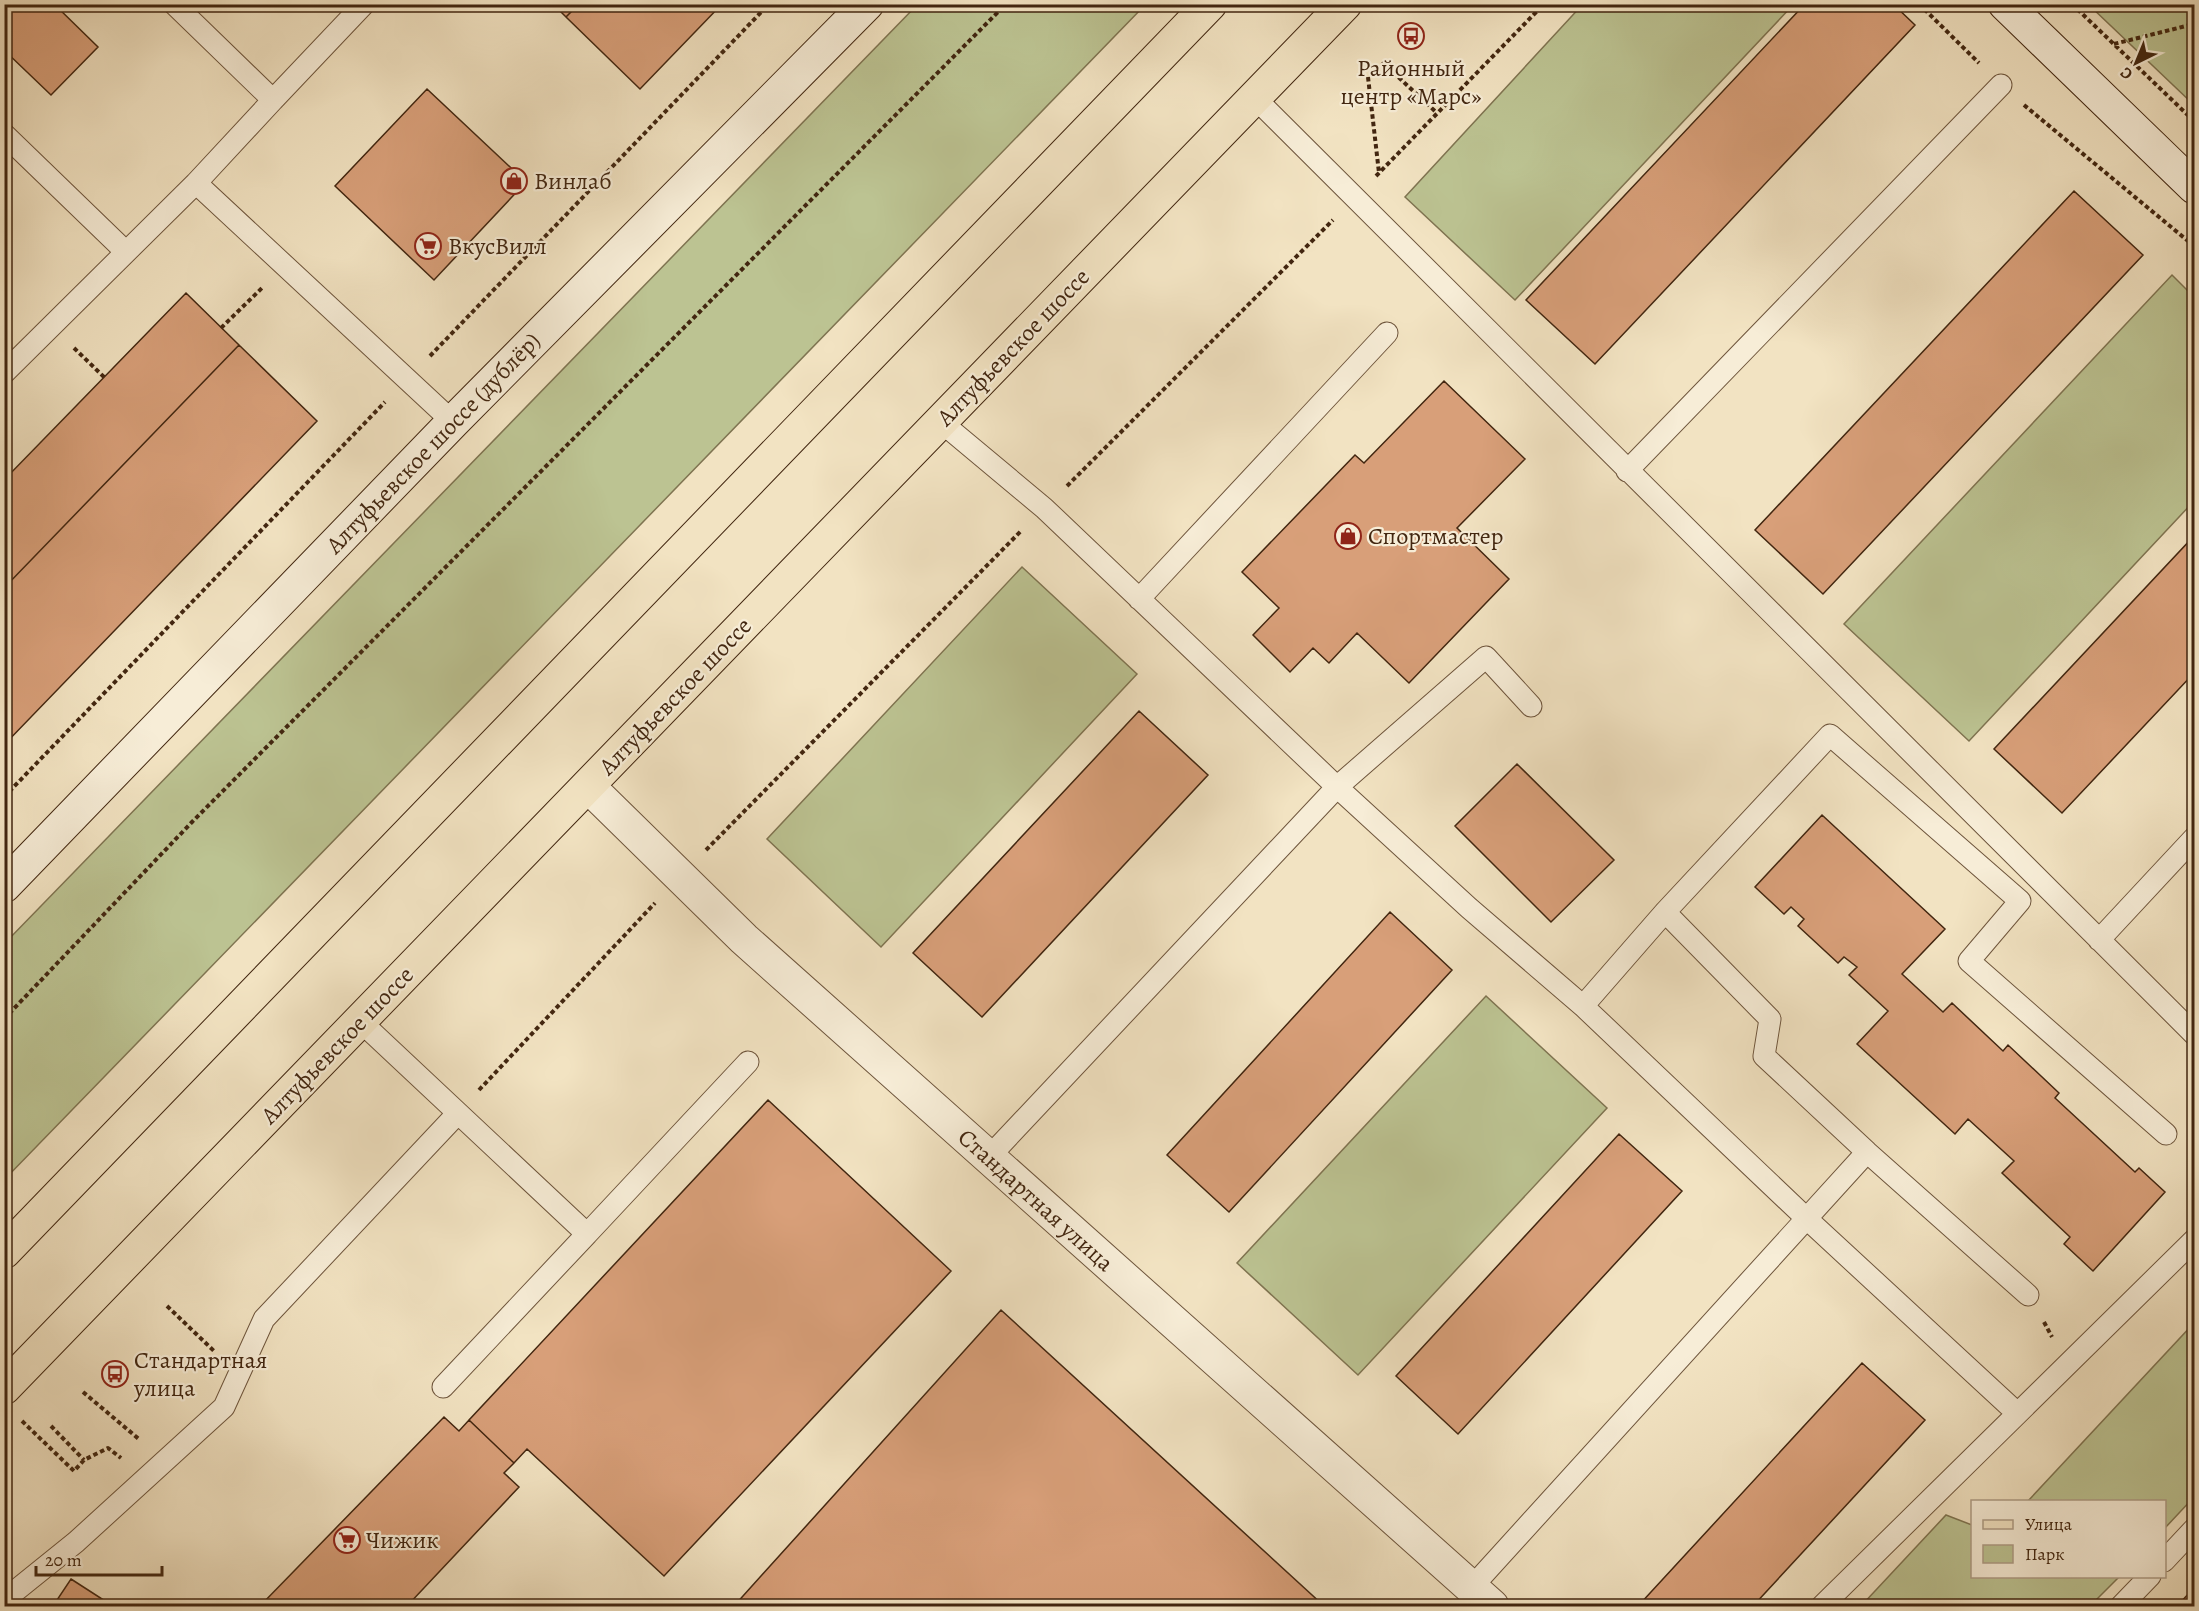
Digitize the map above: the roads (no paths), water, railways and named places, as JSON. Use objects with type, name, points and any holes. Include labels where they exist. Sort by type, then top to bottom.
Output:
[{"type":"main road","name":"Алтуфьевское шоссе (дублёр)","points":[[4,886],[453,422],[867,4]]},
{"type":"main road","points":[[4,1252],[1210,4]]},
{"type":"main road","name":"Алтуфьевское шоссе","points":[[4,1388],[1345,4]]},
{"type":"main road","points":[[2005,4],[2194,187]]},
{"type":"main road","name":"Стандартная улица","points":[[588,786],[744,939],[1482,1597]]},
{"type":"lane","points":[[174,4],[273,100]]},
{"type":"lane","points":[[4,373],[196,183],[364,4]]},
{"type":"lane","points":[[1627,471],[2001,85]]},
{"type":"lane","points":[[1255,98],[2194,1034]]},
{"type":"lane","points":[[4,134],[126,252]]},
{"type":"lane","points":[[196,183],[453,422]]},
{"type":"lane","points":[[1139,599],[1387,333]]},
{"type":"lane","points":[[941,422],[1044,508],[1338,787],[1469,908],[1583,1006],[1806,1218],[2017,1413]]},
{"type":"lane","points":[[988,1158],[1338,787],[1486,657],[1531,706]]},
{"type":"lane","points":[[1583,1006],[1665,912],[1830,735],[2020,901],[1969,961],[2166,1134]]},
{"type":"lane","points":[[2099,940],[2194,838]]},
{"type":"lane","points":[[1665,912],[1770,1019],[1764,1056],[1867,1152],[2028,1295]]},
{"type":"lane","points":[[360,1021],[587,1234]]},
{"type":"lane","points":[[443,1387],[748,1062]]},
{"type":"lane","points":[[4,1600],[76,1542],[224,1407],[264,1319],[458,1113]]},
{"type":"lane","points":[[1482,1597],[1806,1218],[1867,1152]]},
{"type":"lane","points":[[1822,1606],[2194,1240]]},
{"type":"lane","points":[[2166,1559],[2194,1529]]},
{"type":"lane","points":[[2121,1606],[2148,1578]]},
{"type":"place","name":"Районный центр «Марс»","points":[[1411,36]]},
{"type":"place","name":"Винлаб","points":[[514,181]]},
{"type":"place","name":"ВкусВилл","points":[[428,246]]},
{"type":"place","name":"Спортмастер","points":[[1348,536]]},
{"type":"place","name":"Стандартная улица","points":[[115,1374]]},
{"type":"place","name":"Чижик","points":[[347,1540]]}]
